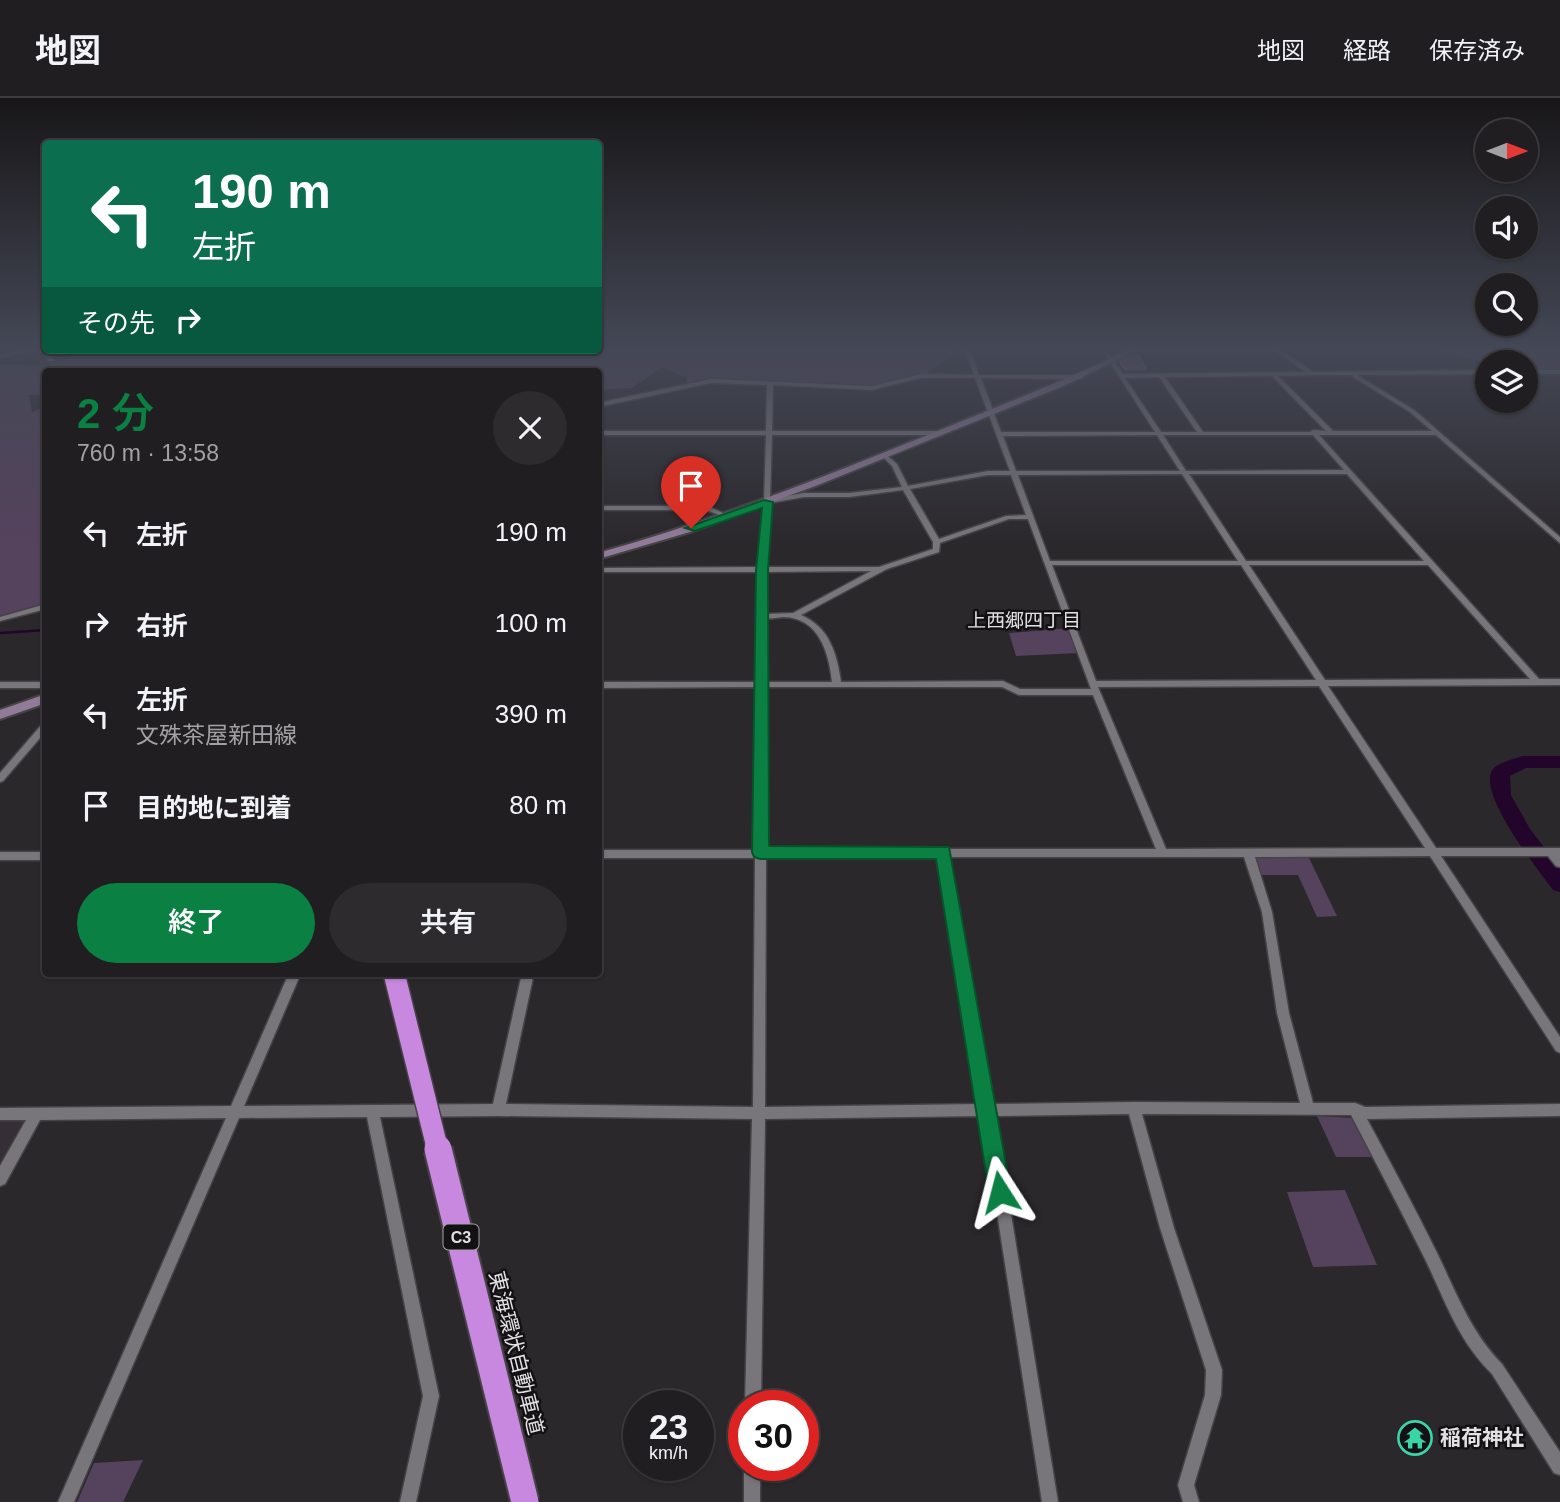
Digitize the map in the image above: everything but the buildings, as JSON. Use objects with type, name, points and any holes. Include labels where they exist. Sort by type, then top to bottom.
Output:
[{"type":"highway","name":"東海環状自動車道","points":[[395,977],[525,1502]]},
{"type":"main road","points":[[602,555],[680,534],[768,502],[988,414]]},
{"type":"main road","points":[[0,715],[42,699]]},
{"type":"street","points":[[754,1390],[759,1113],[762,570],[768,502],[770,414]]},
{"type":"street","points":[[989,414],[1049,562],[1095,688],[1163,853]]},
{"type":"street","points":[[1145,414],[1560,1046]]},
{"type":"street","points":[[1187,414],[1200,432]]},
{"type":"street","points":[[1311,414],[1329,432]]},
{"type":"street","points":[[1414,414],[1560,541]]},
{"type":"street","points":[[1312,432],[1537,682]]},
{"type":"street","points":[[602,433],[940,433]]},
{"type":"street","points":[[998,434],[1437,433]]},
{"type":"street","points":[[762,617],[794,615],[878,569],[936,551],[937,542],[895,465],[884,455]]},
{"type":"street","points":[[768,502],[804,495],[849,495],[974,475],[1013,472],[1346,472]]},
{"type":"street","points":[[602,508],[707,508],[727,516]]},
{"type":"street","points":[[937,542],[1008,517],[1030,517]]},
{"type":"street","points":[[1049,562],[1429,563]]},
{"type":"street","points":[[602,570],[878,569]]},
{"type":"street","points":[[0,619],[42,607]]},
{"type":"street","points":[[794,615],[827,638],[834,659],[837,684]]},
{"type":"street","points":[[602,685],[1003,684],[1019,692],[1321,682],[1560,682]]},
{"type":"street","points":[[0,685],[42,685]]},
{"type":"street","points":[[0,779],[42,730]]},
{"type":"street","points":[[602,855],[1432,850],[1552,852],[1560,863]]},
{"type":"street","points":[[943,852],[1050,1502]]},
{"type":"street","points":[[1248,852],[1267,912],[1283,1013],[1308,1109]]},
{"type":"street","points":[[0,856],[42,856]]},
{"type":"street","points":[[66,1502],[293,977]]},
{"type":"street","points":[[498,1110],[527,977]]},
{"type":"street","points":[[1134,1108],[1167,1228],[1213,1370],[1213,1395],[1186,1485],[1191,1502]]},
{"type":"street","points":[[0,1114],[498,1110],[759,1113],[1134,1108],[1355,1109],[1365,1113],[1560,1110]]},
{"type":"street","points":[[1355,1109],[1434,1262],[1455,1313],[1483,1357],[1497,1369],[1560,1467]]},
{"type":"street","points":[[372,1111],[431,1396],[408,1502]]},
{"type":"street","points":[[0,1179],[37,1113]]},
{"type":"street","points":[[752,1481],[752,1502]]},
{"type":"shaded area","points":[[0,414],[42,414],[42,605],[0,619]]},
{"type":"shaded area","points":[[1071,628],[1079,653],[1016,656],[1009,633]]},
{"type":"shaded area","points":[[1253,857],[1309,858],[1337,916],[1317,917],[1298,875],[1260,875]]},
{"type":"shaded area","points":[[1317,1116],[1354,1118],[1373,1157],[1336,1157]]},
{"type":"shaded area","points":[[0,1119],[23,1119],[26,1125],[0,1169]]},
{"type":"shaded area","points":[[1345,1190],[1377,1265],[1313,1267],[1287,1192]]},
{"type":"shaded area","points":[[143,1460],[123,1502],[77,1502],[94,1463]]},
{"type":"waterway","points":[[0,633],[42,630]]},
{"type":"waterway","points":[[1560,762],[1523,762],[1500,773],[1501,795],[1523,834],[1560,884]]},
{"type":"place","name":"稲荷神社","points":[[1415,1438]]},
{"type":"district","name":"上西郷四丁目","points":[[1024,620]]},
{"type":"route","points":[[691,528],[768,502],[762,570],[760,852],[943,852],[1000,1192]]}]
